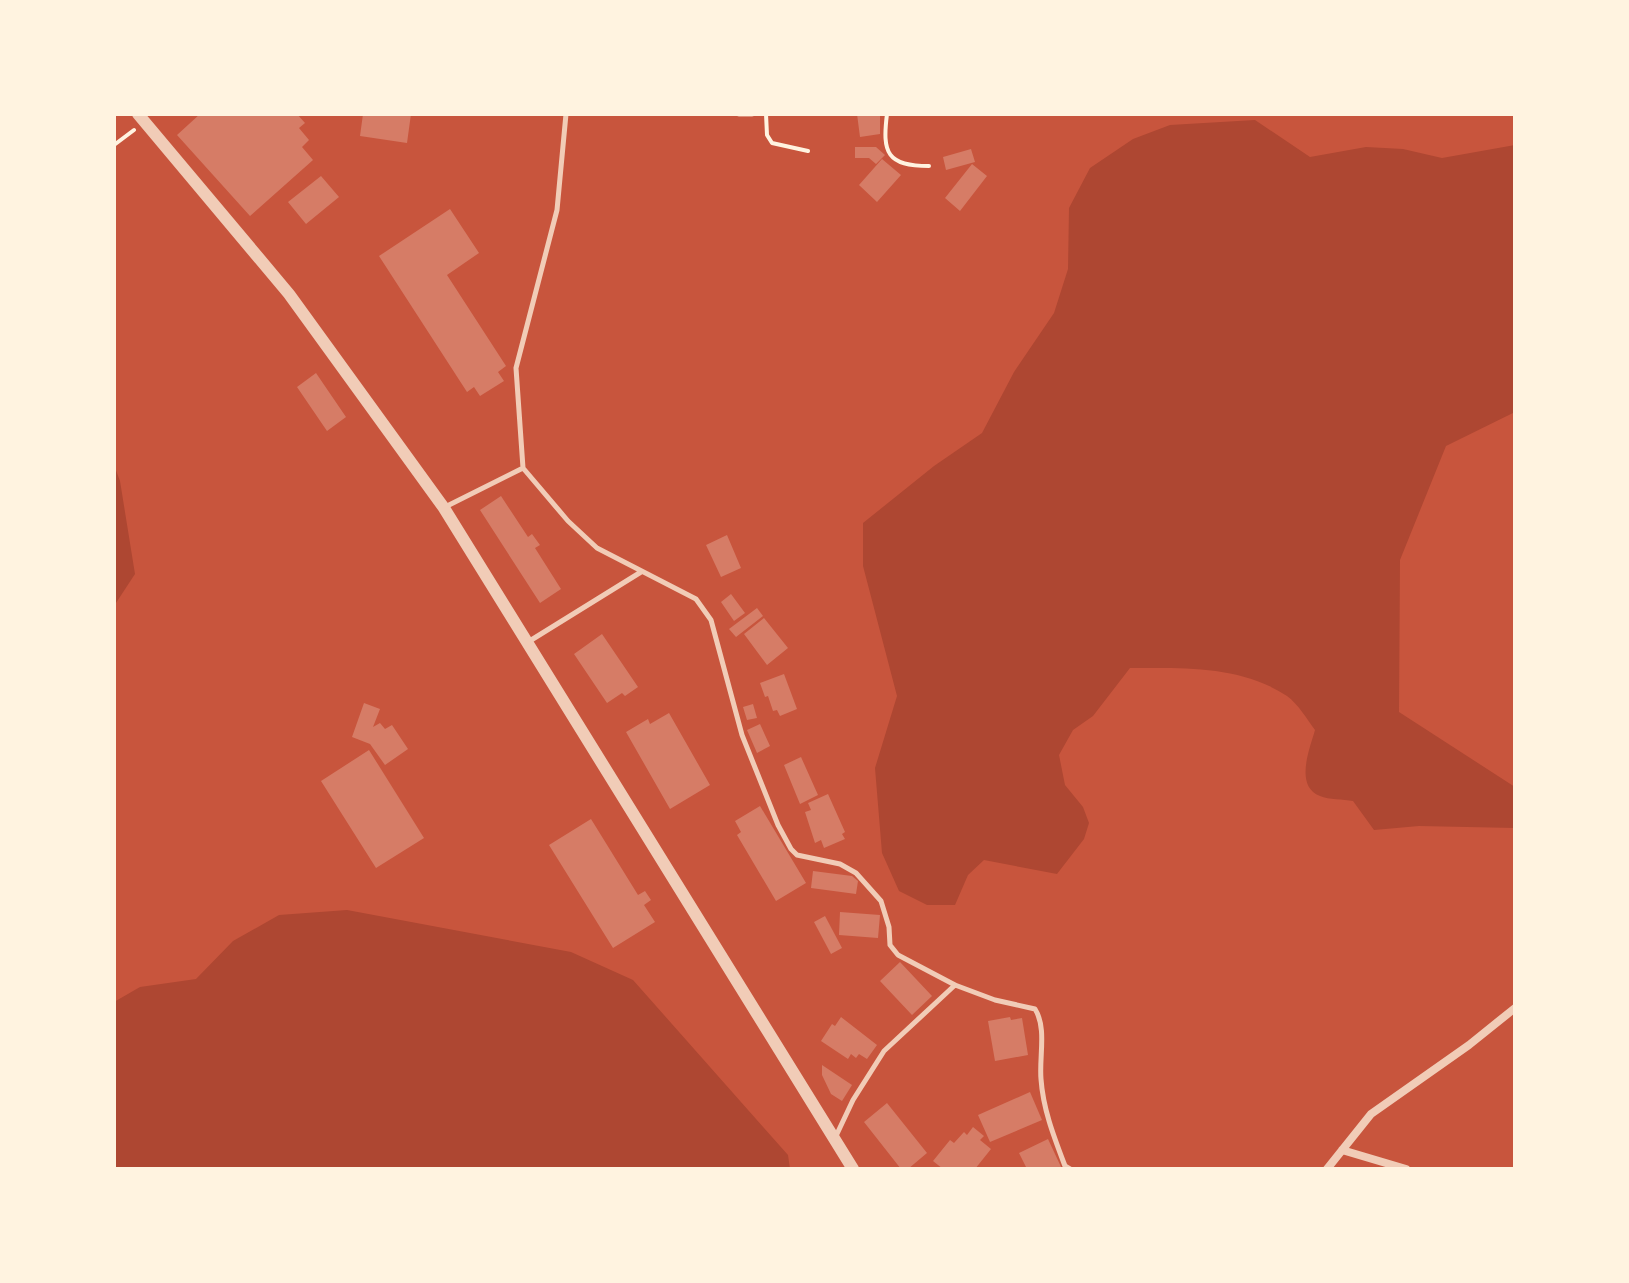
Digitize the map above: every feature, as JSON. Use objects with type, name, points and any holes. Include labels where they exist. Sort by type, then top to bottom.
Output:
[{"type":"street","points":[[138,114],[289,294],[444,508],[834,1139],[847,1165]]},
{"type":"street","points":[[1327,1169],[1371,1114],[1469,1045],[1515,1008]]},
{"type":"street","points":[[1342,1150],[1406,1169]]},
{"type":"lane","points":[[566,114],[557,210],[516,368],[523,468],[568,521],[597,548],[696,599],[705,609],[711,620],[742,735],[778,825],[791,849],[797,855],[840,864],[856,873],[878,895],[885,910],[892,950],[955,985],[995,1000],[1030,1006],[1039,1014],[1041,1079],[1049,1123],[1065,1166],[1070,1169]]},
{"type":"lane","points":[[739,114],[752,114]]},
{"type":"lane","points":[[444,508],[523,468]]},
{"type":"lane","points":[[527,643],[641,572]]},
{"type":"lane","points":[[834,1139],[853,1100],[884,1051],[955,985]]},
{"type":"path","points":[[766,114],[767,135],[772,143],[808,151]]},
{"type":"path","points":[[887,114],[883,138],[889,152],[907,165],[929,166]]},
{"type":"shaded area","points":[[1255,120],[1310,157],[1366,147],[1403,149],[1442,158],[1515,145],[1515,412],[1446,446],[1400,560],[1399,712],[1515,787],[1515,828],[1419,826],[1374,830],[1353,801],[1328,798],[1312,791],[1306,766],[1315,730],[1287,696],[1250,679],[1211,670],[1130,668],[1093,716],[1073,730],[1059,755],[1065,785],[1083,807],[1089,823],[1084,839],[1057,874],[984,860],[968,875],[955,905],[927,905],[899,891],[882,853],[875,768],[897,696],[863,566],[863,523],[934,466],[982,433],[1014,372],[1054,313],[1068,269],[1069,208],[1090,168],[1133,139],[1170,125]]},
{"type":"shaded area","points":[[114,465],[120,481],[135,574],[114,606]]},
{"type":"shaded area","points":[[347,910],[571,952],[633,980],[788,1155],[790,1169],[114,1169],[114,1002],[140,987],[196,979],[233,941],[279,915]]},
{"type":"building","points":[[200,114],[297,114],[305,123],[299,128],[309,140],[302,147],[313,160],[250,216],[177,135]]},
{"type":"building","points":[[363,114],[411,114],[407,143],[360,136]]},
{"type":"building","points":[[857,114],[880,114],[880,134],[860,137]]},
{"type":"building","points":[[855,147],[876,147],[885,155],[876,164],[869,158],[855,158]]},
{"type":"building","points":[[971,149],[975,162],[946,170],[943,157]]},
{"type":"building","points":[[882,159],[901,175],[877,202],[859,185]]},
{"type":"building","points":[[972,164],[987,176],[960,211],[945,198]]},
{"type":"building","points":[[321,176],[339,197],[306,224],[288,202]]},
{"type":"building","points":[[450,209],[479,253],[447,275],[506,366],[498,372],[504,381],[480,396],[474,387],[467,392],[379,256]]},
{"type":"building","points":[[316,373],[346,417],[327,431],[297,387]]},
{"type":"building","points":[[501,496],[528,537],[532,534],[540,545],[535,548],[561,589],[540,603],[480,510]]},
{"type":"building","points":[[727,535],[741,568],[721,577],[706,545]]},
{"type":"building","points":[[731,594],[745,613],[734,621],[721,602]]},
{"type":"building","points":[[757,608],[763,616],[736,637],[729,629]]},
{"type":"building","points":[[764,618],[788,648],[767,665],[744,634]]},
{"type":"building","points":[[602,634],[638,687],[607,703],[574,654]]},
{"type":"building","points":[[784,674],[797,709],[780,716],[777,710],[773,711],[760,683]]},
{"type":"building","points":[[364,703],[380,709],[373,727],[380,723],[385,729],[392,725],[408,749],[385,765],[370,744],[352,737]]},
{"type":"building","points":[[753,704],[757,718],[747,720],[743,707]]},
{"type":"building","points":[[669,713],[710,785],[670,809],[626,732],[648,719],[650,724]]},
{"type":"building","points":[[760,724],[770,746],[757,753],[747,730]]},
{"type":"building","points":[[369,750],[424,838],[376,868],[321,781]]},
{"type":"building","points":[[801,757],[818,795],[800,804],[784,765]]},
{"type":"building","points":[[828,794],[845,832],[842,834],[845,839],[824,848],[821,840],[815,843],[805,812],[811,810],[808,803]]},
{"type":"building","points":[[760,806],[806,883],[776,901],[737,835],[741,832],[735,821]]},
{"type":"building","points":[[591,819],[638,895],[645,891],[651,900],[644,905],[655,922],[613,948],[549,845]]},
{"type":"building","points":[[813,871],[852,876],[858,881],[856,894],[811,888]]},
{"type":"building","points":[[840,912],[880,915],[878,938],[839,935]]},
{"type":"building","points":[[825,916],[842,948],[831,954],[814,922]]},
{"type":"building","points":[[900,962],[932,996],[912,1015],[880,981]]},
{"type":"building","points":[[841,1017],[877,1045],[867,1059],[851,1054],[848,1059],[821,1041],[832,1024],[835,1026]]},
{"type":"building","points":[[1010,1017],[1011,1020],[1022,1018],[1028,1055],[995,1061],[988,1021]]},
{"type":"building","points":[[822,1065],[852,1085],[842,1101],[831,1094],[822,1075]]},
{"type":"building","points":[[1030,1092],[1042,1120],[990,1142],[978,1115]]},
{"type":"building","points":[[887,1103],[927,1153],[908,1169],[901,1169],[864,1122]]},
{"type":"building","points":[[973,1127],[984,1136],[980,1140],[991,1149],[975,1169],[943,1169],[933,1161],[950,1140],[954,1143]]},
{"type":"building","points":[[1048,1139],[1062,1169],[1027,1169],[1019,1153]]}]
